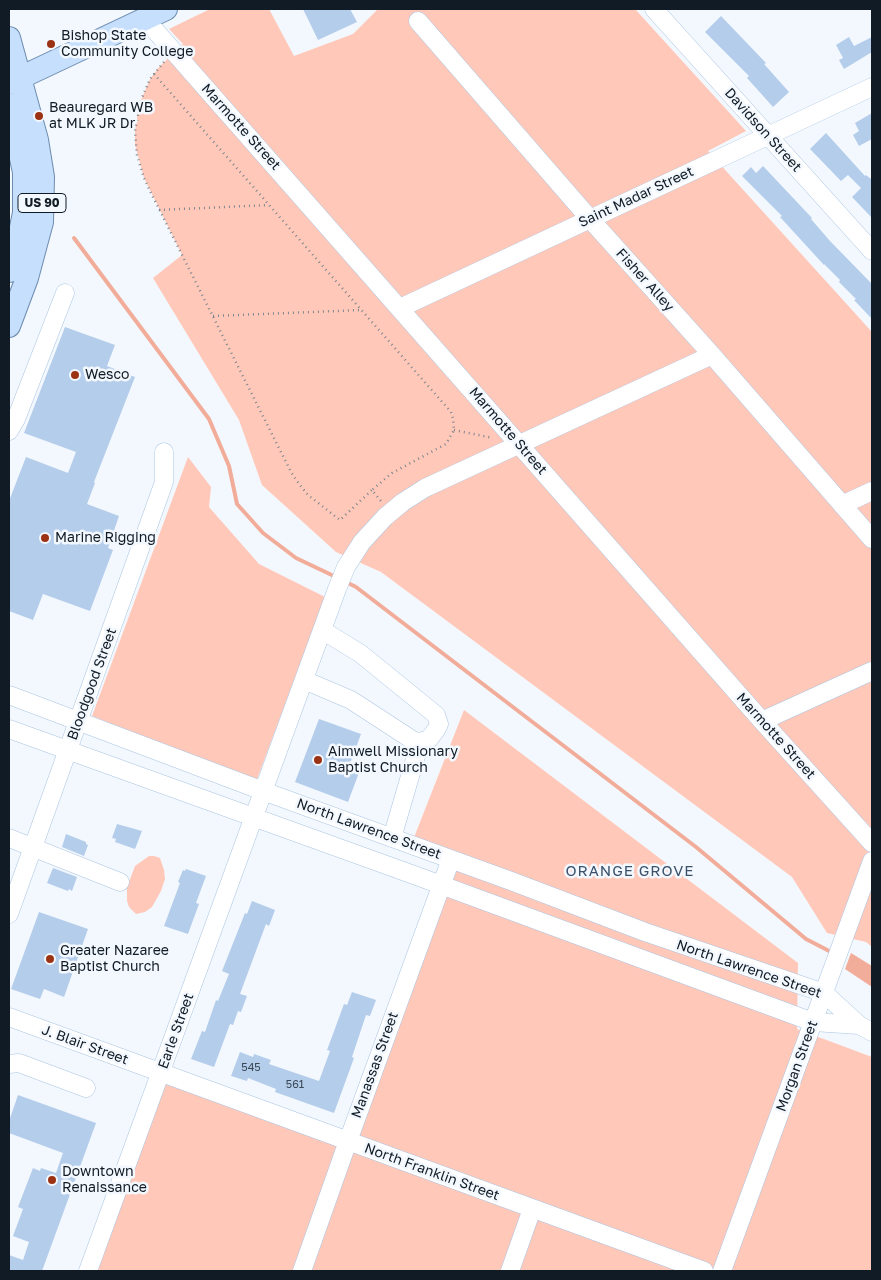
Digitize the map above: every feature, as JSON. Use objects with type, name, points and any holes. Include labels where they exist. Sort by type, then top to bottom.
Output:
[{"type":"main road","points":[[14,80],[166,9]]},
{"type":"main road","name":"US 90","points":[[9,38],[14,80],[37,140],[43,177],[42,222],[27,278],[9,326]]},
{"type":"main road","name":"US 90","points":[[9,104],[24,172],[24,213],[16,251],[9,270]]},
{"type":"street","name":"Davidson Street","points":[[654,9],[872,252]]},
{"type":"street","name":"Marmotte Street","points":[[145,19],[762,721],[872,843]]},
{"type":"street","name":"Fisher Alley","points":[[418,21],[872,539]]},
{"type":"street","name":"Saint Madar Street","points":[[400,308],[872,87]]},
{"type":"street","points":[[9,430],[16,419],[66,293]]},
{"type":"street","name":"Earle Street","points":[[88,1271],[337,589],[346,567],[362,542],[385,517],[424,488],[712,356]]},
{"type":"street","name":"Bloodgood Street","points":[[9,914],[164,482],[164,452]]},
{"type":"street","points":[[842,505],[872,491]]},
{"type":"street","points":[[304,680],[351,700],[414,741],[420,742],[428,739],[439,724],[436,715],[361,654],[322,630]]},
{"type":"street","points":[[762,721],[872,672]]},
{"type":"street","name":"North Lawrence Street","points":[[9,696],[392,838],[451,858],[646,932],[824,994],[866,1029]]},
{"type":"street","name":"North Lawrence Street","points":[[9,729],[814,1022],[866,1029]]},
{"type":"street","points":[[392,838],[420,742]]},
{"type":"street","points":[[9,838],[120,882]]},
{"type":"street","name":"Manassas Street","points":[[302,1271],[451,858]]},
{"type":"street","name":"Morgan Street","points":[[722,1271],[872,861]]},
{"type":"street","name":"J. Blair Street","points":[[9,1017],[161,1074]]},
{"type":"street","points":[[9,1064],[19,1063],[86,1088]]},
{"type":"street","name":"North Franklin Street","points":[[161,1074],[704,1271]]},
{"type":"street","points":[[510,1271],[532,1209]]},
{"type":"path","points":[[154,74],[447,406],[453,418],[454,430],[446,444],[392,473],[340,520],[308,495],[291,472],[159,210],[140,166],[135,138],[136,121],[141,100],[154,74],[168,58]]},
{"type":"path","points":[[159,210],[269,205]]},
{"type":"path","points":[[212,316],[362,310]]},
{"type":"path","points":[[454,430],[497,439]]},
{"type":"path","points":[[372,490],[383,503]]},
{"type":"shaded area","points":[[210,9],[269,9],[294,56],[353,34],[378,9],[635,9],[746,131],[708,151],[872,332],[872,947],[866,942],[827,933],[792,877],[381,572],[336,552],[262,485],[239,420],[153,278],[182,255],[144,178],[135,145],[138,111],[150,79],[159,67],[183,44],[169,29]]},
{"type":"shaded area","points":[[188,457],[211,487],[209,507],[259,564],[325,597],[256,782],[92,716]]},
{"type":"shaded area","points":[[464,710],[798,963],[797,1029],[872,1057],[872,1271],[95,1271],[164,1081],[351,1151],[460,858],[413,840]]},
{"type":"shaded area","points":[[149,856],[160,858],[165,879],[152,907],[145,912],[136,914],[129,907],[127,901],[127,887],[135,866]]},
{"type":"shaded area","points":[[851,953],[872,966],[872,987],[845,969]]},
{"type":"building","points":[[303,9],[350,9],[357,22],[318,40]]},
{"type":"building","points":[[721,16],[766,63],[764,64],[789,92],[773,107],[747,78],[749,76],[705,32]]},
{"type":"building","points":[[849,37],[854,46],[872,37],[872,52],[844,69],[839,60],[843,58],[836,45]]},
{"type":"building","points":[[872,113],[872,139],[859,146],[853,135],[859,131],[855,123]]},
{"type":"building","points":[[826,133],[865,176],[871,179],[872,177],[872,218],[852,197],[861,188],[848,175],[841,181],[810,149]]},
{"type":"building","points":[[763,166],[812,218],[830,241],[872,284],[872,319],[839,282],[840,280],[780,217],[782,216],[742,176],[751,167],[756,173]]},
{"type":"building","points":[[65,327],[115,345],[107,366],[135,377],[87,504],[119,516],[108,548],[113,550],[90,611],[43,594],[33,620],[9,611],[9,501],[26,457],[68,473],[76,452],[24,433]]},
{"type":"building","name":"Aimwell Missionary Baptist Church","points":[[319,719],[361,734],[349,766],[360,770],[348,802],[295,782]]},
{"type":"building","points":[[117,824],[142,831],[135,849],[115,842],[116,839],[112,838]]},
{"type":"building","points":[[66,834],[86,842],[88,845],[84,856],[62,847]]},
{"type":"building","points":[[53,868],[77,877],[72,891],[47,883]]},
{"type":"building","points":[[186,869],[206,876],[196,903],[199,904],[188,934],[164,926],[180,883],[178,882],[183,870],[185,871]]},
{"type":"building","points":[[252,901],[275,910],[269,926],[266,924],[240,994],[247,996],[241,1012],[238,1011],[233,1025],[230,1024],[214,1067],[191,1059],[202,1031],[205,1032],[216,1000],[218,1001],[229,974],[222,971],[245,913],[247,914]]},
{"type":"building","name":"Greater Nazaree Baptist Church","points":[[39,912],[88,929],[64,997],[44,989],[40,999],[11,989]]},
{"type":"building","points":[[352,992],[376,1000],[370,1016],[366,1015],[352,1057],[354,1058],[334,1113],[275,1092],[276,1089],[248,1078],[247,1081],[231,1076],[240,1052],[253,1057],[254,1054],[271,1060],[269,1064],[319,1081],[330,1051],[327,1050],[344,1004],[347,1005]]},
{"type":"building","name":"Downtown Renaissance","points":[[18,1095],[96,1123],[42,1271],[9,1271],[9,1255],[23,1260],[29,1242],[13,1236],[23,1209],[18,1207],[33,1168],[40,1171],[41,1168],[56,1173],[63,1153],[9,1133],[9,1121]]},
{"type":"waterway","points":[[74,238],[209,419],[229,466],[237,504],[263,533],[296,558],[336,577]]},
{"type":"waterway","points":[[344,581],[356,587],[696,847],[806,939],[833,953]]},
{"type":"place","name":"Bishop State Community College","points":[[51,44]]},
{"type":"place","name":"Beauregard WB at MLK JR Dr","points":[[39,116]]},
{"type":"place","name":"Wesco","points":[[75,375]]},
{"type":"place","name":"Marine Rigging","points":[[45,538]]},
{"type":"place","name":"Aimwell Missionary Baptist Church","points":[[318,760]]},
{"type":"place","name":"Greater Nazaree Baptist Church","points":[[50,959]]},
{"type":"place","name":"Downtown Renaissance","points":[[52,1180]]},
{"type":"district","name":"ORANGE GROVE","points":[[630,871]]}]
